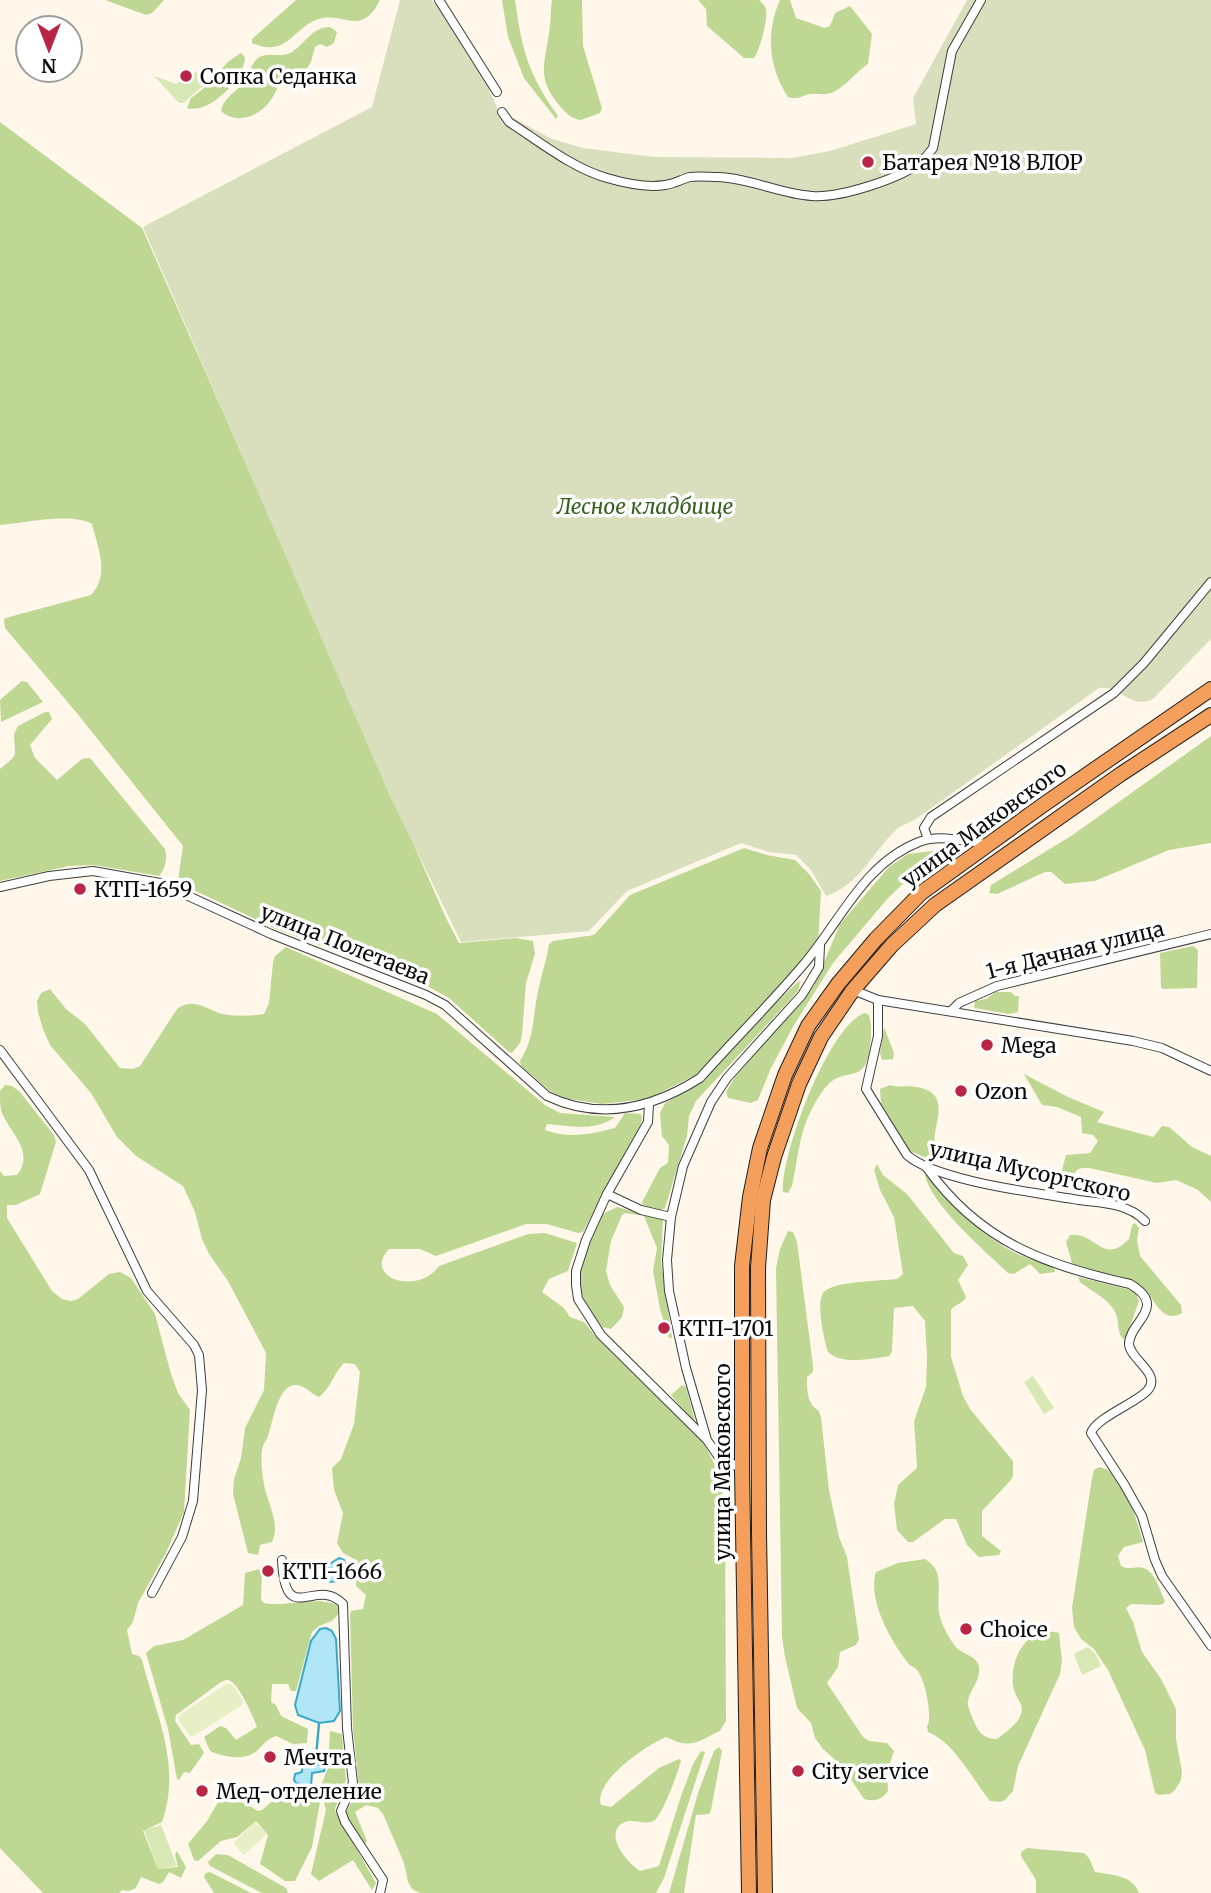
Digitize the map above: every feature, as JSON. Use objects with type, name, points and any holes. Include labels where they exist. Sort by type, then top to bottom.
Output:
[{"type":"highway","name":"улица Маковского","points":[[749,1893],[742,1469],[742,1266],[750,1197],[758,1160],[785,1075],[808,1026],[876,939],[921,893],[1211,689]]},
{"type":"highway","name":"улица Маковского","points":[[765,1893],[759,1534],[760,1236],[763,1200],[774,1157],[799,1084],[821,1037],[853,990],[892,944],[935,905],[1110,781],[1211,715]]},
{"type":"street","points":[[439,0],[497,92]]},
{"type":"street","points":[[502,112],[509,122],[582,168],[630,184],[664,186],[691,177],[719,177],[811,196],[853,190],[875,184],[911,167],[923,160],[933,148],[952,51],[981,0]]},
{"type":"street","points":[[989,844],[928,839],[924,828],[931,817],[1114,693],[1144,663],[1211,582]]},
{"type":"street","name":"улица Полетаева","points":[[0,887],[49,876],[93,871],[160,883],[271,934],[426,995],[445,1005],[547,1096],[564,1104],[601,1109],[649,1104],[680,1091],[700,1078],[820,945],[862,886],[883,862],[910,845],[928,839]]},
{"type":"street","name":"1-я Дачная улица","points":[[951,1011],[959,1003],[997,986],[1211,934]]},
{"type":"street","points":[[707,1440],[686,1368],[669,1291],[667,1260],[671,1217],[683,1166],[710,1102],[727,1078],[802,995],[819,967],[820,945]]},
{"type":"street","points":[[853,990],[878,1000],[1133,1041],[1162,1048],[1211,1071]]},
{"type":"street","name":"улица Мусоргского","points":[[878,1000],[878,1036],[866,1089],[907,1155],[927,1168],[1050,1196],[1113,1204],[1131,1211],[1145,1221]]},
{"type":"street","points":[[0,1050],[89,1170],[148,1291],[194,1345],[199,1355],[202,1390],[191,1514],[173,1557],[152,1593]]},
{"type":"street","points":[[649,1104],[648,1122],[607,1194],[586,1240],[576,1271],[578,1300],[601,1335],[707,1440],[718,1456],[742,1469]]},
{"type":"street","points":[[927,1168],[965,1213],[994,1235],[1052,1262],[1130,1284],[1140,1291],[1146,1301],[1146,1311],[1129,1339],[1134,1356],[1151,1376],[1151,1385],[1128,1406],[1094,1426],[1091,1433],[1142,1516],[1162,1576],[1211,1646]]},
{"type":"street","points":[[607,1194],[641,1210],[671,1217]]},
{"type":"street","points":[[282,1560],[285,1587],[292,1595],[299,1598],[316,1595],[338,1599],[344,1604],[347,1728],[353,1783],[341,1811],[345,1822],[383,1880],[380,1893]]},
{"type":"green space","points":[[105,0],[164,0],[152,13],[146,15]]},
{"type":"green space","points":[[296,0],[380,0],[366,18],[359,21],[328,17],[310,23],[289,40],[274,47],[252,43],[252,39]]},
{"type":"green space","name":"Лесное кладбище","points":[[400,0],[432,0],[485,80],[498,110],[552,139],[583,148],[655,157],[792,158],[830,151],[916,124],[913,98],[967,0],[1211,0],[1211,639],[1153,699],[1138,702],[1114,690],[1099,688],[916,819],[897,829],[857,876],[838,891],[826,896],[811,870],[796,855],[769,852],[741,843],[627,891],[589,931],[461,942],[389,794],[143,227],[372,107]]},
{"type":"green space","points":[[502,0],[515,0],[528,61],[558,116],[556,119],[524,78],[508,37]]},
{"type":"green space","points":[[552,0],[582,0],[583,46],[602,108],[600,113],[581,120],[564,111],[545,81],[544,66]]},
{"type":"green space","points":[[698,0],[759,0],[763,4],[766,20],[754,58],[744,58],[707,26],[706,9]]},
{"type":"green space","points":[[780,0],[790,0],[796,18],[825,28],[830,26],[835,13],[850,6],[872,34],[868,64],[833,92],[788,97],[777,74],[771,50],[772,25]]},
{"type":"green space","points":[[330,27],[337,32],[334,43],[327,47],[320,44],[315,47],[307,68],[281,79],[270,102],[258,113],[235,118],[221,111],[224,103],[241,85],[258,58],[290,53],[313,33]]},
{"type":"green space","points":[[241,53],[245,57],[243,66],[224,93],[205,106],[187,108],[191,98]]},
{"type":"green space","points":[[198,71],[206,71],[205,84],[183,103],[179,103],[154,76],[176,84]]},
{"type":"green space","points":[[0,122],[142,228],[459,943],[516,938],[533,941],[535,954],[526,983],[522,1035],[520,1043],[512,1053],[449,998],[429,987],[274,928],[181,884],[178,880],[183,846],[5,628],[4,619],[9,617],[91,595],[100,579],[101,561],[92,524],[60,519],[0,525]]},
{"type":"green space","points":[[22,681],[27,682],[43,702],[1,722],[0,700]]},
{"type":"green space","points":[[49,712],[52,719],[30,745],[35,758],[57,780],[82,759],[90,758],[165,849],[165,863],[159,876],[94,865],[69,866],[0,881],[0,769],[15,754],[14,734],[18,726]]},
{"type":"green space","points":[[1211,736],[1211,843],[1169,850],[1095,881],[1065,884],[1051,872],[1045,872],[997,894],[989,893],[991,885],[1074,834]]},
{"type":"green space","points":[[744,848],[795,860],[821,891],[817,952],[765,1001],[699,1073],[648,1099],[602,1104],[564,1098],[550,1091],[521,1066],[520,1061],[531,1034],[549,944],[553,941],[594,935],[630,895]]},
{"type":"green space","points":[[948,849],[947,854],[905,882],[888,898],[833,963],[794,1025],[771,1068],[758,1100],[751,1103],[728,1098],[726,1092],[735,1077],[814,986],[840,924],[889,867],[908,854]]},
{"type":"green space","points":[[1193,946],[1198,950],[1197,988],[1163,989],[1160,953]]},
{"type":"green space","points":[[286,947],[437,1014],[545,1105],[560,1113],[615,1117],[599,1125],[590,1126],[547,1124],[545,1130],[571,1135],[589,1134],[615,1128],[625,1113],[641,1114],[640,1126],[583,1232],[547,1224],[526,1224],[436,1256],[420,1249],[389,1249],[383,1259],[382,1268],[396,1280],[419,1280],[430,1275],[439,1266],[528,1234],[545,1233],[577,1243],[568,1271],[549,1279],[542,1292],[564,1308],[570,1317],[584,1322],[704,1444],[717,1469],[725,1506],[726,1721],[720,1731],[697,1742],[687,1744],[666,1737],[657,1741],[623,1765],[605,1785],[601,1796],[601,1805],[611,1807],[659,1768],[681,1760],[666,1801],[655,1820],[647,1823],[627,1821],[617,1828],[616,1841],[629,1862],[640,1871],[659,1866],[693,1764],[701,1751],[705,1752],[664,1878],[656,1893],[420,1893],[412,1889],[408,1882],[404,1863],[378,1808],[366,1805],[355,1812],[367,1841],[365,1844],[361,1843],[345,1815],[359,1787],[353,1729],[350,1615],[351,1611],[363,1609],[366,1595],[356,1586],[358,1561],[343,1553],[337,1543],[343,1513],[334,1490],[332,1468],[341,1459],[354,1424],[360,1372],[355,1364],[344,1363],[319,1397],[295,1385],[289,1387],[280,1398],[262,1454],[263,1480],[274,1520],[274,1535],[272,1542],[260,1545],[258,1555],[248,1553],[233,1494],[234,1479],[241,1458],[245,1428],[264,1390],[266,1353],[228,1281],[209,1254],[183,1186],[136,1156],[117,1137],[91,1093],[50,1045],[43,1029],[37,1001],[41,993],[50,989],[66,1009],[85,1024],[120,1068],[133,1069],[140,1066],[177,1009],[182,1006],[193,1004],[230,1015],[264,1014],[269,1003],[273,962],[275,956]]},
{"type":"green space","points":[[800,980],[799,989],[789,1001],[696,1101],[689,1116],[687,1136],[665,1208],[661,1210],[643,1206],[642,1202],[660,1168],[668,1163],[669,1145],[662,1136],[660,1113],[665,1103],[700,1084],[768,1010]]},
{"type":"green space","points":[[996,992],[1011,992],[1019,996],[1018,1012],[1009,1014],[974,1008],[975,1001],[986,999]]},
{"type":"green space","points":[[865,1013],[869,1015],[871,1027],[866,1064],[858,1072],[833,1080],[820,1094],[808,1116],[792,1186],[788,1193],[783,1192],[789,1150],[809,1093],[837,1041],[851,1022]]},
{"type":"green space","points":[[884,1027],[894,1053],[893,1059],[882,1060],[880,1053]]},
{"type":"green space","points":[[1024,1074],[1104,1112],[1097,1122],[1153,1137],[1162,1126],[1169,1127],[1192,1147],[1211,1156],[1211,1202],[1198,1190],[1176,1180],[1157,1183],[1089,1168],[1076,1171],[1070,1189],[1058,1185],[1066,1155],[1090,1153],[1098,1141],[1093,1135],[1082,1133],[1081,1117],[1057,1107],[1042,1105]]},
{"type":"green space","points":[[5,1085],[19,1091],[54,1135],[56,1142],[40,1194],[16,1205],[7,1205],[7,1218],[52,1291],[62,1299],[78,1299],[109,1274],[120,1272],[131,1278],[155,1314],[171,1374],[178,1393],[190,1410],[184,1512],[127,1630],[132,1654],[142,1660],[160,1720],[168,1760],[167,1801],[162,1822],[143,1831],[158,1869],[178,1867],[175,1855],[177,1851],[186,1867],[181,1878],[169,1872],[159,1884],[141,1877],[136,1888],[119,1893],[43,1893],[0,1848],[0,1171],[4,1176],[17,1175],[24,1159],[20,1143],[1,1111],[0,1091]]},
{"type":"green space","points":[[890,1085],[927,1090],[937,1099],[939,1112],[933,1156],[929,1159],[910,1151],[881,1103],[880,1089]]},
{"type":"green space","points":[[877,1164],[883,1175],[907,1194],[954,1253],[963,1256],[968,1265],[958,1280],[966,1297],[951,1310],[951,1357],[963,1396],[970,1409],[1013,1461],[1013,1476],[1010,1481],[982,1511],[982,1536],[1001,1551],[999,1555],[979,1557],[967,1545],[956,1519],[945,1519],[913,1542],[908,1542],[897,1530],[894,1504],[898,1485],[917,1468],[914,1421],[926,1387],[925,1321],[913,1306],[894,1308],[892,1352],[889,1356],[848,1360],[828,1352],[820,1313],[823,1293],[836,1286],[897,1279],[903,1274],[894,1217],[880,1190],[874,1170]]},
{"type":"green space","points":[[925,1175],[931,1177],[950,1200],[992,1239],[1017,1254],[1054,1268],[1055,1272],[1040,1274],[1030,1264],[1014,1274],[1008,1273],[948,1213],[929,1187]]},
{"type":"green space","points":[[617,1207],[663,1219],[661,1261],[672,1338],[669,1338],[660,1309],[653,1271],[657,1248],[644,1216],[625,1213],[622,1215],[611,1241],[606,1271],[610,1285],[624,1307],[622,1317],[611,1329],[602,1327],[584,1299],[580,1278],[584,1256],[601,1215]]},
{"type":"green space","points":[[1135,1223],[1139,1228],[1137,1240],[1140,1256],[1181,1305],[1182,1313],[1175,1316],[1163,1313],[1136,1282],[1077,1268],[1072,1263],[1066,1242],[1070,1235],[1079,1235],[1106,1249],[1112,1249],[1129,1239],[1132,1225]]},
{"type":"green space","points":[[788,1231],[793,1232],[797,1242],[813,1365],[813,1372],[807,1377],[808,1392],[810,1401],[821,1417],[829,1490],[839,1537],[847,1557],[859,1639],[856,1645],[840,1652],[838,1667],[827,1683],[863,1737],[869,1741],[887,1743],[894,1751],[887,1772],[888,1791],[874,1800],[864,1799],[842,1766],[815,1738],[811,1723],[797,1708],[785,1657],[782,1637],[776,1268]]},
{"type":"green space","points":[[1078,1277],[1135,1291],[1139,1301],[1126,1338],[1121,1336],[1112,1307],[1080,1282]]},
{"type":"green space","points":[[1033,1376],[1054,1408],[1044,1414],[1024,1382]]},
{"type":"green space","points":[[682,1385],[686,1387],[695,1421],[692,1421],[671,1395]]},
{"type":"green space","points":[[1099,1467],[1108,1470],[1122,1486],[1143,1542],[1124,1547],[1118,1556],[1121,1566],[1147,1570],[1154,1577],[1165,1601],[1159,1605],[1131,1604],[1126,1608],[1142,1652],[1161,1679],[1176,1709],[1176,1739],[1182,1772],[1181,1780],[1170,1794],[1155,1793],[1145,1750],[1108,1670],[1074,1627],[1072,1608],[1092,1478],[1094,1470]]},
{"type":"green space","points":[[925,1559],[936,1571],[939,1609],[946,1632],[955,1646],[975,1659],[979,1666],[968,1704],[976,1727],[986,1737],[997,1739],[1019,1719],[1022,1707],[1014,1690],[1013,1668],[1022,1648],[1037,1634],[1047,1631],[1059,1633],[1062,1661],[1060,1674],[1018,1766],[1013,1791],[1000,1802],[990,1801],[947,1744],[928,1732],[929,1707],[923,1681],[895,1644],[882,1620],[875,1595],[876,1572],[898,1563]]},
{"type":"green space","points":[[259,1569],[262,1572],[261,1600],[264,1603],[317,1601],[336,1605],[342,1610],[332,1621],[312,1632],[296,1691],[291,1691],[288,1684],[272,1684],[271,1702],[276,1705],[281,1716],[308,1729],[307,1743],[293,1744],[276,1736],[247,1756],[228,1756],[210,1751],[204,1737],[220,1726],[226,1728],[236,1740],[257,1727],[239,1690],[226,1680],[176,1715],[175,1721],[191,1745],[199,1744],[204,1753],[190,1773],[184,1772],[179,1780],[168,1729],[146,1653],[154,1646],[183,1640],[243,1605],[245,1573]]},
{"type":"green space","points":[[1087,1647],[1095,1653],[1101,1666],[1082,1675],[1074,1654]]},
{"type":"green space","points":[[226,1684],[232,1684],[243,1700],[242,1705],[190,1736],[179,1721],[179,1715]]},
{"type":"green space","points":[[330,1731],[342,1734],[346,1780],[335,1809],[336,1813],[376,1883],[372,1890],[353,1860],[319,1881],[311,1874],[326,1810],[320,1788],[328,1768]]},
{"type":"green space","points":[[719,1747],[722,1751],[711,1810],[709,1814],[696,1815],[684,1893],[669,1893],[699,1790],[714,1751]]},
{"type":"green space","points":[[285,1790],[301,1801],[320,1802],[312,1847],[295,1881],[285,1881],[260,1864],[268,1835],[256,1821],[237,1837],[221,1841],[198,1861],[194,1860],[188,1844],[207,1821],[223,1794],[227,1793],[258,1811]]},
{"type":"green space","points":[[255,1822],[267,1834],[244,1855],[233,1843]]},
{"type":"green space","points":[[161,1825],[177,1866],[158,1869],[144,1830]]},
{"type":"green space","points":[[1027,1848],[1084,1853],[1095,1872],[1127,1879],[1139,1893],[1036,1893],[1036,1880],[1021,1856],[1021,1852]]},
{"type":"green space","points":[[216,1854],[228,1855],[286,1888],[288,1893],[262,1893],[210,1866],[208,1862]]},
{"type":"green space","points":[[210,1872],[251,1893],[214,1893],[204,1877]]},
{"type":"water","points":[[339,1558],[344,1560],[348,1571],[346,1580],[330,1582],[326,1577],[328,1565]]},
{"type":"water","points":[[320,1629],[332,1631],[336,1639],[340,1711],[334,1721],[319,1723],[298,1715],[295,1705],[311,1641]]},
{"type":"water","points":[[307,1763],[325,1767],[324,1771],[312,1773],[311,1788],[294,1780],[295,1774],[302,1772],[302,1766]]},
{"type":"waterway","points":[[313,1764],[319,1723]]},
{"type":"place","name":"Сопка Седанка","points":[[186,76]]},
{"type":"place","name":"Батарея №18 ВЛОР","points":[[868,162]]},
{"type":"place","name":"КТП-1659","points":[[80,889]]},
{"type":"place","name":"Mega","points":[[987,1045]]},
{"type":"place","name":"Ozon","points":[[961,1091]]},
{"type":"place","name":"КТП-1701","points":[[664,1328]]},
{"type":"place","name":"КТП-1666","points":[[268,1571]]},
{"type":"place","name":"Choice","points":[[966,1629]]},
{"type":"place","name":"Мечта","points":[[270,1757]]},
{"type":"place","name":"City service","points":[[798,1771]]},
{"type":"place","name":"Мед-отделение","points":[[202,1791]]}]
